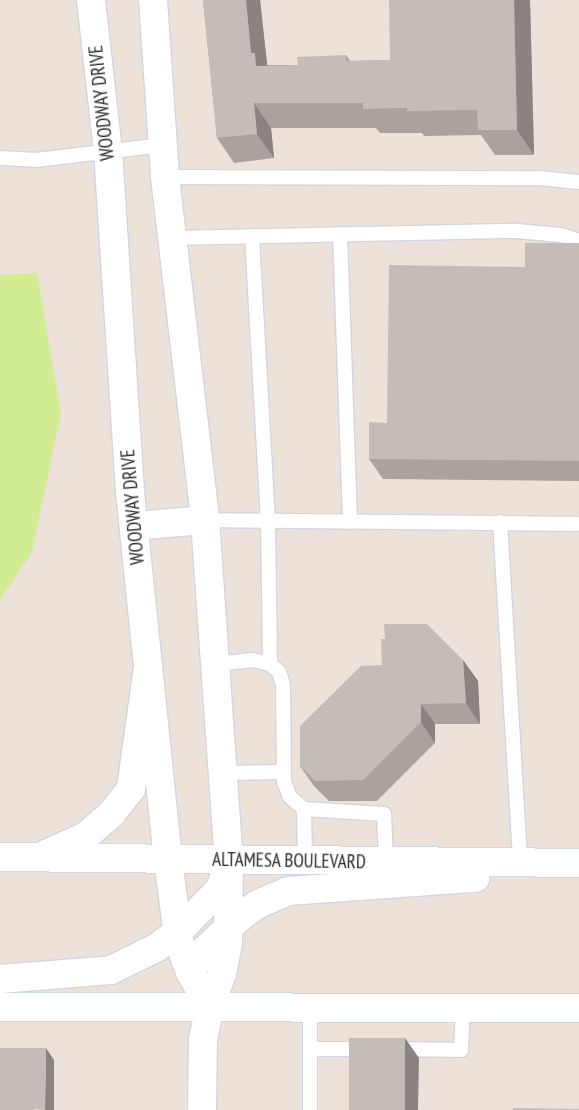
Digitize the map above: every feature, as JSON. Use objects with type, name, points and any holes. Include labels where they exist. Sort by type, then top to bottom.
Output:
[{"type":"street","name":"WOODWAY DRIVE","points":[[91,0],[108,152],[134,526],[168,860],[178,932],[190,972],[210,1006]]},
{"type":"street","points":[[153,0],[165,177],[205,520],[229,861],[228,928],[222,974],[210,1006],[202,1039],[202,1110]]},
{"type":"street","points":[[134,526],[205,520]]},
{"type":"street","points":[[39,858],[86,836],[112,813],[131,789],[148,666]]},
{"type":"street","name":"ALTAMESA BOULEVARD","points":[[0,858],[579,863]]},
{"type":"street","points":[[0,979],[111,970],[156,948],[178,932],[220,889],[229,861]]},
{"type":"street","points":[[190,972],[205,950],[228,928],[258,904],[288,892],[476,878],[520,863]]},
{"type":"street","points":[[0,1007],[310,1006],[579,1008]]},
{"type":"lane","points":[[0,158],[36,160],[162,145]]},
{"type":"lane","points":[[165,177],[539,178],[579,182]]},
{"type":"lane","points":[[172,238],[517,231],[561,235],[579,241]]},
{"type":"lane","points":[[340,234],[350,522]]},
{"type":"lane","points":[[252,236],[268,521],[270,664]]},
{"type":"lane","points":[[205,520],[579,524]]},
{"type":"lane","points":[[500,522],[520,863]]},
{"type":"lane","points":[[215,664],[253,660],[270,664],[279,672],[283,684],[284,772],[290,798],[304,809],[384,814],[386,862]]},
{"type":"lane","points":[[223,774],[284,772]]},
{"type":"lane","points":[[304,809],[305,862]]},
{"type":"lane","points":[[310,1006],[310,1110]]},
{"type":"lane","points":[[310,1049],[461,1050],[463,1008]]},
{"type":"green space","points":[[37,273],[61,413],[32,552],[0,600],[0,275]]},
{"type":"building","points":[[203,0],[246,0],[251,53],[255,53],[256,66],[298,65],[297,57],[346,55],[346,61],[390,60],[389,0],[514,0],[517,130],[478,130],[477,110],[407,111],[407,108],[363,109],[363,103],[254,103],[257,134],[217,138]]},
{"type":"building","points":[[525,243],[579,243],[579,461],[369,459],[369,422],[387,423],[389,265],[525,267]]},
{"type":"building","points":[[384,624],[427,624],[463,660],[466,703],[421,704],[421,722],[363,780],[315,781],[300,766],[300,726],[361,666],[382,665],[381,639],[385,639]]},
{"type":"building","points":[[349,1038],[405,1038],[405,1110],[349,1110]]},
{"type":"building","points":[[0,1048],[46,1048],[45,1110],[0,1110]]},
{"type":"building","points":[[513,1108],[579,1109],[579,1110],[513,1110]]}]
